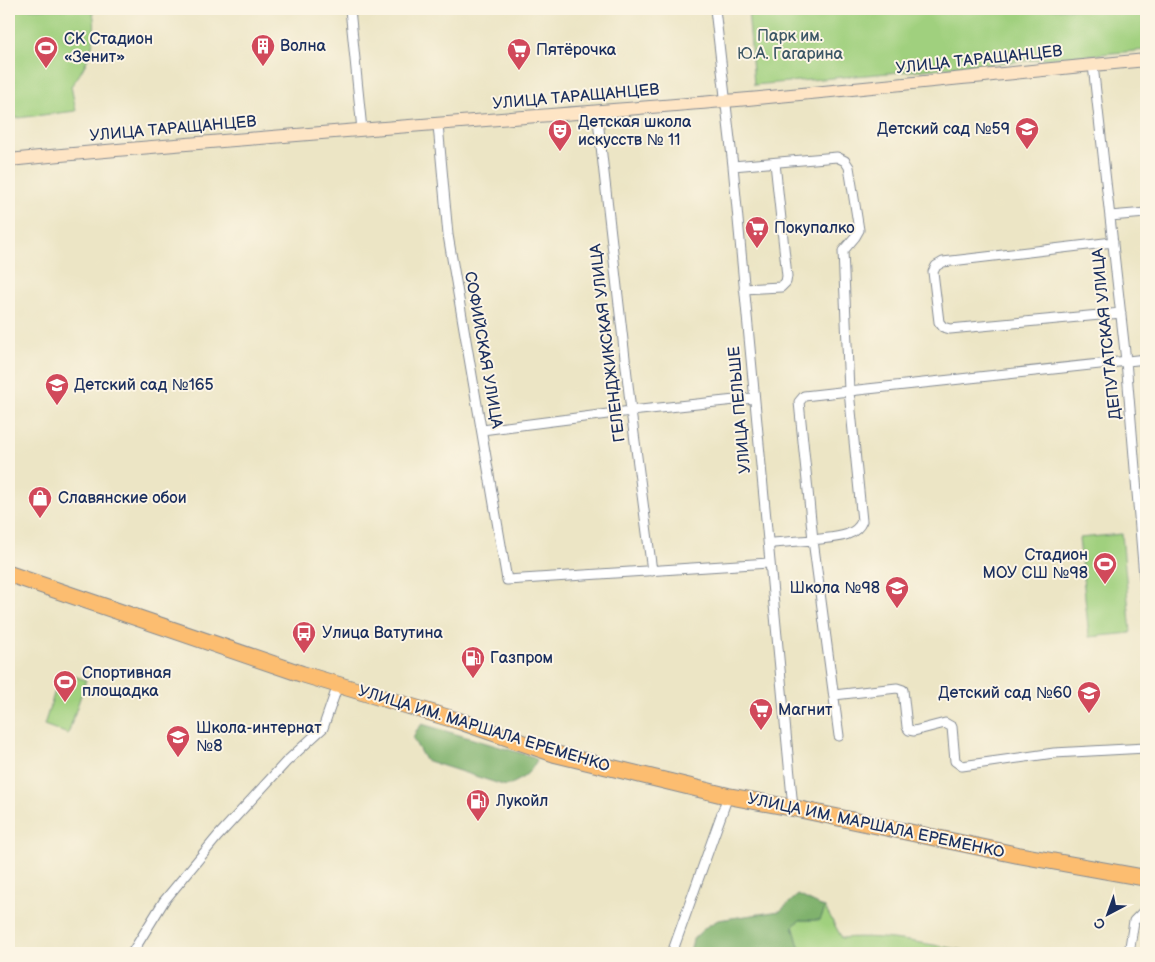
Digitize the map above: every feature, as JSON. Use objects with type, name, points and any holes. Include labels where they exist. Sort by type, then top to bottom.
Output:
[{"type":"highway","name":"УЛИЦА ИМ. МАРШАЛА ЕРЕМЕНКО","points":[[9,574],[338,685],[459,721],[555,754],[728,796],[1018,856],[1146,878]]},
{"type":"street","points":[[350,9],[362,130]]},
{"type":"street","name":"УЛИЦА ПЕЛЬШЕ","points":[[715,9],[733,166],[793,808]]},
{"type":"street","name":"УЛИЦА ТАРАЩАНЦЕВ","points":[[9,160],[136,148],[725,101],[1146,60]]},
{"type":"street","name":"ДЕПУТАТСКАЯ УЛИЦА","points":[[1093,65],[1126,361],[1146,600]]},
{"type":"street","name":"ГЕЛЕНДЖИКСКАЯ УЛИЦА","points":[[597,111],[631,411],[652,571]]},
{"type":"street","name":"СОФИЙСКАЯ УЛИЦА","points":[[438,125],[448,236],[507,580],[652,571]]},
{"type":"street","points":[[733,166],[837,157],[845,161],[849,167],[858,230],[855,237],[843,251],[849,391],[862,521],[859,528],[853,533],[813,540],[773,543],[769,546]]},
{"type":"street","points":[[744,289],[781,287],[786,282],[788,276],[775,162]]},
{"type":"street","points":[[1110,216],[1146,213]]},
{"type":"street","points":[[1113,242],[943,262],[936,266],[933,272],[939,322],[944,327],[950,329],[1121,313]]},
{"type":"street","points":[[839,736],[813,540],[799,402],[804,396],[1146,359]]},
{"type":"street","points":[[482,430],[754,398]]},
{"type":"street","points":[[652,571],[769,563]]},
{"type":"street","points":[[132,953],[164,901],[217,837],[286,762],[323,728],[338,685]]},
{"type":"street","points":[[834,695],[897,688],[903,690],[907,727],[909,730],[914,731],[945,723],[949,724],[952,727],[955,761],[962,766],[1054,753],[1146,748]]},
{"type":"street","points":[[672,953],[728,796]]},
{"type":"street","points":[[1129,953],[1134,921],[1146,909]]},
{"type":"green space","name":"СК Стадион «Зенит»","points":[[9,9],[92,9],[94,29],[91,50],[83,69],[71,86],[76,111],[9,119]]},
{"type":"green space","name":"Парк им. Ю.А. Гагарина","points":[[748,9],[1146,9],[1146,50],[754,85]]},
{"type":"green space","name":"Стадион МОУ СШ №98","points":[[1122,534],[1131,633],[1089,637],[1079,538]]},
{"type":"green space","name":"Спортивная площадка","points":[[61,672],[86,680],[68,734],[44,725]]},
{"type":"green space","points":[[422,724],[534,757],[537,760],[524,776],[506,786],[425,760],[413,739],[416,731]]},
{"type":"green space","points":[[798,895],[825,908],[820,920],[800,920],[793,926],[800,950],[805,953],[690,953],[693,939],[706,927],[718,920],[780,911]]},
{"type":"green space","points":[[825,908],[842,938],[894,939],[980,953],[805,953],[800,950],[793,926],[800,920],[820,920]]},
{"type":"place","name":"Волна","points":[[263,67]]},
{"type":"place","name":"СК Стадион «Зенит»","points":[[46,69]]},
{"type":"place","name":"Пятёрочка","points":[[519,71]]},
{"type":"place","name":"Детский сад №59","points":[[1027,150]]},
{"type":"place","name":"Детская школа искусств № 11","points":[[560,152]]},
{"type":"place","name":"Покупалко","points":[[757,249]]},
{"type":"place","name":"Детский сад №165","points":[[57,406]]},
{"type":"place","name":"Славянские обои","points":[[40,519]]},
{"type":"place","name":"Стадион МОУ СШ №98","points":[[1105,585]]},
{"type":"place","name":"Школа №98","points":[[897,609]]},
{"type":"place","name":"Улица Ватутина","points":[[304,654]]},
{"type":"place","name":"Газпром","points":[[473,679]]},
{"type":"place","name":"Спортивная площадка","points":[[65,703]]},
{"type":"place","name":"Детский сад №60","points":[[1089,714]]},
{"type":"place","name":"Магнит","points":[[761,731]]},
{"type":"place","name":"Школа-интернат №8","points":[[178,758]]},
{"type":"place","name":"Лукойл","points":[[478,822]]}]
